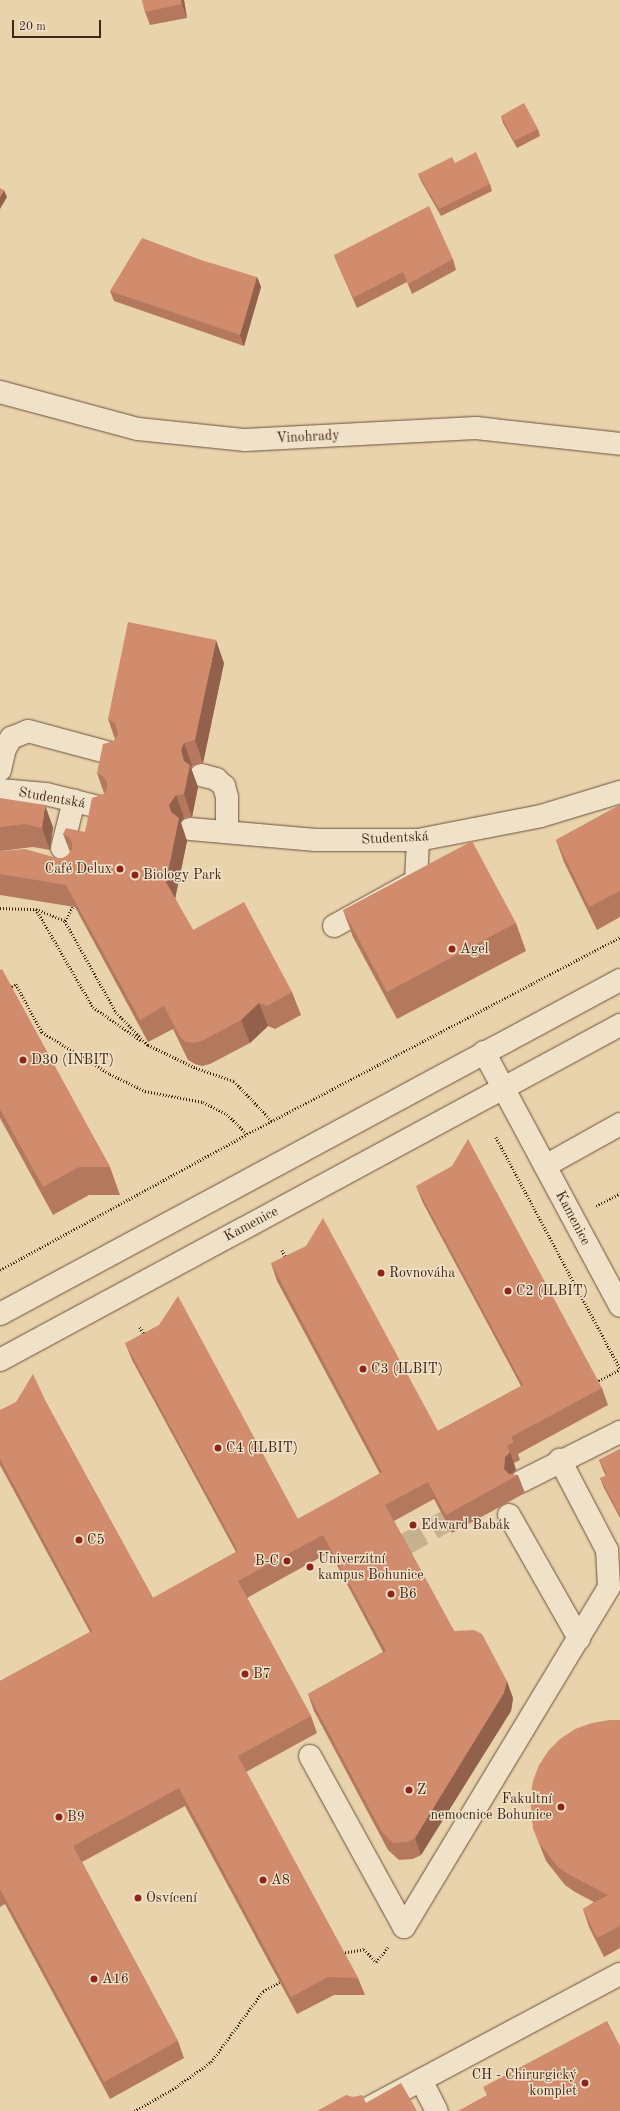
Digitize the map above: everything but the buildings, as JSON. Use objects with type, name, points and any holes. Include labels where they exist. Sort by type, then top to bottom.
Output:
[{"type":"street","name":"Vinohrady","points":[[0,392],[138,429],[245,440],[476,428],[620,444]]},
{"type":"street","points":[[0,770],[5,749],[11,738],[28,731],[114,754]]},
{"type":"street","points":[[201,775],[216,780],[224,786],[227,796],[227,832]]},
{"type":"street","name":"Studentská","points":[[0,790],[46,794],[103,808]]},
{"type":"street","name":"Studentská","points":[[190,828],[316,840],[418,840],[541,816],[620,792]]},
{"type":"street","points":[[59,860],[74,801]]},
{"type":"street","points":[[334,926],[416,881],[418,840]]},
{"type":"street","points":[[0,1314],[620,980]]},
{"type":"street","name":"Kamenice","points":[[0,1360],[620,1025]]},
{"type":"street","name":"Kamenice","points":[[484,1052],[620,1306]]},
{"type":"street","points":[[545,1166],[620,1124]]},
{"type":"street","points":[[522,1481],[560,1460],[620,1432]]},
{"type":"street","points":[[310,1756],[404,1928],[579,1638],[608,1587],[607,1550],[560,1460]]},
{"type":"street","points":[[509,1515],[579,1638]]},
{"type":"street","points":[[363,2111],[620,1974]]},
{"type":"street","points":[[421,2080],[437,2111]]},
{"type":"path","points":[[65,921],[74,901]]},
{"type":"path","points":[[0,908],[36,909],[65,921],[116,1012],[148,1044]]},
{"type":"path","points":[[36,909],[93,1007],[148,1044],[196,1068],[234,1081],[272,1121]]},
{"type":"path","points":[[0,1270],[247,1134],[620,937]]},
{"type":"path","points":[[5,990],[16,984],[42,1032],[110,1074],[145,1091],[203,1102],[227,1114],[247,1134]]},
{"type":"path","points":[[496,1137],[620,1368],[595,1382]]},
{"type":"path","points":[[282,1250],[288,1260]]},
{"type":"path","points":[[140,1327],[147,1339]]},
{"type":"path","points":[[342,1953],[364,1948],[376,1962]]},
{"type":"path","points":[[134,2111],[170,2091],[211,2062],[263,1991],[280,1982]]},
{"type":"tunnel","points":[[404,1545],[471,1507]]},
{"type":"place","name":"Café Delux","points":[[120,869]]},
{"type":"place","name":"Biology Park","points":[[135,875]]},
{"type":"place","name":"Agel","points":[[452,949]]},
{"type":"place","name":"D30 (INBIT)","points":[[23,1060]]},
{"type":"place","name":"Rovnováha","points":[[381,1273]]},
{"type":"place","name":"C2 (ILBIT)","points":[[508,1291]]},
{"type":"place","name":"C3 (ILBIT)","points":[[363,1369]]},
{"type":"place","name":"C4 (ILBIT)","points":[[218,1448]]},
{"type":"place","name":"Edward Babák","points":[[413,1525]]},
{"type":"place","name":"C5","points":[[79,1540]]},
{"type":"place","name":"B-C","points":[[287,1561]]},
{"type":"place","name":"Univerzitní kampus Bohunice","points":[[310,1567]]},
{"type":"place","name":"B6","points":[[391,1594]]},
{"type":"place","name":"B7","points":[[245,1674]]},
{"type":"place","name":"Z","points":[[409,1790]]},
{"type":"place","name":"Fakultní nemocnice Bohunice","points":[[561,1807]]},
{"type":"place","name":"B9","points":[[59,1817]]},
{"type":"place","name":"A8","points":[[263,1880]]},
{"type":"place","name":"Osvícení","points":[[138,1898]]},
{"type":"place","name":"A16","points":[[94,1979]]},
{"type":"place","name":"CH - Chirurgický komplet","points":[[585,2083]]}]
